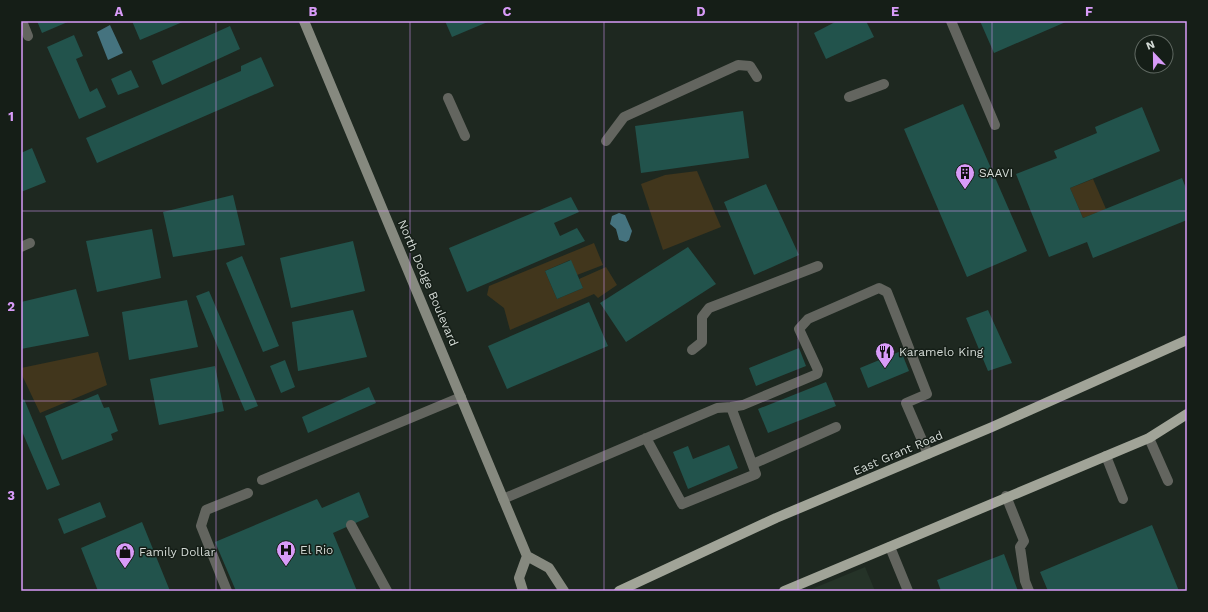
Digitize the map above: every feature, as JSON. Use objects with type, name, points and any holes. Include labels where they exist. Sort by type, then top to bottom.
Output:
[{"type":"main road","name":"East Grant Road","points":[[619,591],[776,518],[928,454],[1187,340]]},
{"type":"main road","points":[[784,591],[890,547],[1006,496],[1149,438],[1187,414]]},
{"type":"street","name":"North Dodge Boulevard","points":[[304,21],[527,556]]},
{"type":"street","points":[[523,591],[520,578],[527,556],[550,568],[564,591]]},
{"type":"lane","points":[[22,21],[28,36]]},
{"type":"lane","points":[[952,21],[995,125]]},
{"type":"lane","points":[[606,141],[624,116],[738,65],[750,66],[757,77]]},
{"type":"lane","points":[[849,97],[884,84]]},
{"type":"lane","points":[[448,98],[465,136]]},
{"type":"lane","points":[[692,350],[702,342],[702,317],[709,308],[818,266]]},
{"type":"lane","points":[[503,499],[718,408],[743,405],[817,374],[818,370],[799,329],[808,319],[878,288],[887,292],[927,394],[906,403],[928,454]]},
{"type":"lane","points":[[262,480],[461,397]]},
{"type":"lane","points":[[646,438],[682,504],[756,474],[731,407]]},
{"type":"lane","points":[[753,464],[836,427]]},
{"type":"lane","points":[[1149,438],[1168,481]]},
{"type":"lane","points":[[1106,456],[1123,499]]},
{"type":"lane","points":[[227,591],[201,526],[203,516],[206,510],[248,492]]},
{"type":"lane","points":[[1006,496],[1024,541],[1020,547],[1025,581],[1029,591]]},
{"type":"lane","points":[[351,525],[387,591]]},
{"type":"lane","points":[[890,547],[908,591]]},
{"type":"shaded area","points":[[697,171],[721,227],[663,250],[641,184],[665,175]]},
{"type":"shaded area","points":[[1093,179],[1106,209],[1083,218],[1070,188]]},
{"type":"shaded area","points":[[594,243],[603,265],[577,275],[570,260],[545,271],[557,299],[583,288],[579,279],[606,267],[617,285],[598,298],[594,294],[510,330],[504,308],[487,295],[489,286]]},
{"type":"shaded area","points":[[98,352],[107,385],[40,413],[21,373],[21,368]]},
{"type":"shaded area","points":[[865,567],[875,591],[807,591]]},
{"type":"water","points":[[110,25],[123,53],[108,60],[97,32]]},
{"type":"water","points":[[619,213],[625,215],[632,231],[629,240],[626,242],[619,240],[616,229],[610,224],[612,216]]},
{"type":"building","points":[[37,21],[70,21],[42,33]]},
{"type":"building","points":[[132,21],[185,21],[140,40]]},
{"type":"building","points":[[445,21],[490,21],[452,37]]},
{"type":"building","points":[[837,21],[866,21],[874,37],[826,59],[814,33]]},
{"type":"building","points":[[980,21],[1068,21],[994,53]]},
{"type":"building","points":[[230,26],[240,49],[162,85],[152,61]]},
{"type":"building","points":[[74,35],[83,56],[76,59],[90,92],[97,88],[106,107],[79,119],[47,47]]},
{"type":"building","points":[[261,57],[274,86],[97,163],[86,138],[241,71],[241,66]]},
{"type":"building","points":[[131,70],[139,87],[118,95],[111,79]]},
{"type":"building","name":"SAAVI","points":[[963,104],[1027,251],[967,277],[904,129]]},
{"type":"building","points":[[1142,107],[1160,151],[1070,188],[1083,218],[1182,178],[1187,191],[1187,220],[1093,258],[1087,242],[1049,257],[1016,174],[1057,158],[1054,151],[1097,133],[1095,127]]},
{"type":"building","points":[[743,111],[749,158],[641,173],[635,126]]},
{"type":"building","points":[[32,148],[46,182],[21,192],[21,153]]},
{"type":"building","points":[[766,184],[799,255],[754,275],[724,202]]},
{"type":"building","points":[[233,195],[245,245],[173,257],[163,212]]},
{"type":"building","points":[[571,197],[579,212],[554,223],[560,236],[577,228],[585,241],[467,292],[449,248]]},
{"type":"building","points":[[152,229],[161,278],[97,292],[86,241]]},
{"type":"building","points":[[353,241],[365,291],[291,308],[280,258]]},
{"type":"building","points":[[688,247],[716,284],[626,342],[600,303]]},
{"type":"building","points":[[242,256],[279,346],[263,352],[226,263]]},
{"type":"building","points":[[571,260],[583,288],[557,299],[545,271]]},
{"type":"building","points":[[76,289],[89,336],[21,349],[21,302]]},
{"type":"building","points":[[209,291],[258,406],[245,411],[196,296]]},
{"type":"building","points":[[187,300],[198,347],[129,360],[122,312]]},
{"type":"building","points":[[589,302],[608,346],[507,389],[488,346]]},
{"type":"building","points":[[353,310],[367,357],[298,371],[292,322]]},
{"type":"building","points":[[988,310],[1012,363],[988,371],[966,318]]},
{"type":"building","points":[[799,348],[806,366],[756,386],[749,368]]},
{"type":"building","name":"Karamelo King","points":[[901,351],[909,371],[868,388],[860,368]]},
{"type":"building","points":[[285,360],[295,387],[281,393],[270,366]]},
{"type":"building","points":[[215,366],[224,411],[159,425],[150,379]]},
{"type":"building","points":[[826,382],[836,406],[768,433],[758,409]]},
{"type":"building","points":[[369,387],[376,403],[308,433],[302,417]]},
{"type":"building","points":[[98,394],[104,408],[109,407],[118,431],[111,434],[113,440],[62,460],[45,416]]},
{"type":"building","points":[[24,399],[60,485],[47,490],[21,429],[21,401]]},
{"type":"building","points":[[729,445],[738,468],[688,489],[673,452],[688,446],[693,459]]},
{"type":"building","name":"El Rio","points":[[359,492],[369,517],[333,533],[357,591],[236,591],[215,542],[317,499],[322,508]]},
{"type":"building","points":[[100,502],[106,517],[64,534],[58,519]]},
{"type":"building","name":"Family Dollar","points":[[142,522],[170,591],[98,591],[81,548]]},
{"type":"building","points":[[1152,525],[1179,591],[1048,591],[1040,572]]},
{"type":"building","points":[[1004,554],[1018,591],[941,591],[937,580]]},
{"type":"place","name":"SAAVI","points":[[965,190]]},
{"type":"place","name":"Karamelo King","points":[[885,369]]},
{"type":"place","name":"El Rio","points":[[286,567]]},
{"type":"place","name":"Family Dollar","points":[[125,569]]}]
